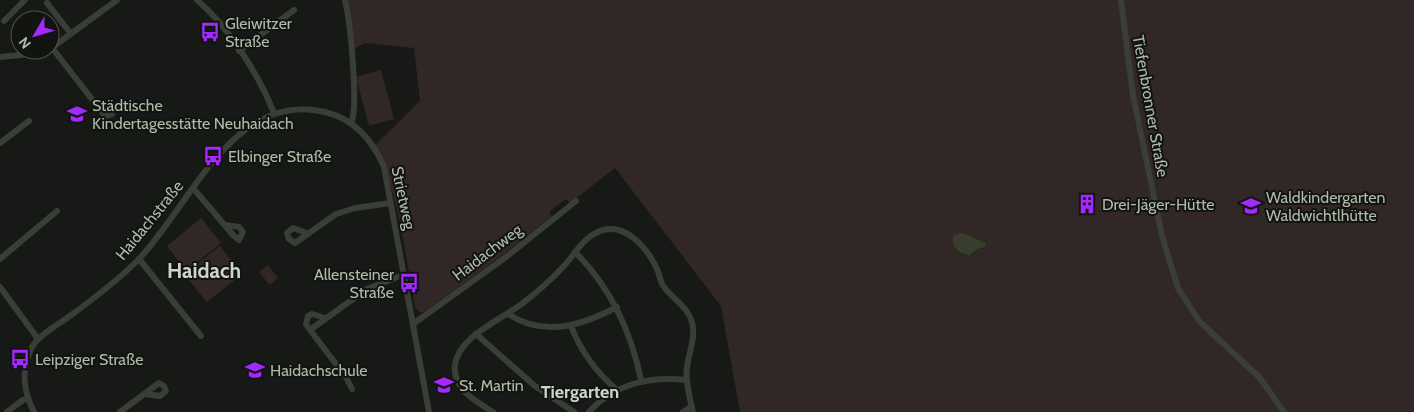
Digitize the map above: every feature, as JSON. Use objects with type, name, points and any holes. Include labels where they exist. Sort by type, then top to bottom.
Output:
[{"type":"street","points":[[4,21],[25,0]]},
{"type":"street","points":[[60,42],[117,0]]},
{"type":"street","points":[[197,0],[212,14],[239,51],[255,76],[274,113]]},
{"type":"street","points":[[344,0],[350,22],[355,97],[351,124]]},
{"type":"street","name":"Tiefenbronner Straße","points":[[1121,0],[1133,96],[1162,236],[1178,288],[1199,321],[1260,378],[1284,412]]},
{"type":"street","points":[[47,3],[72,34]]},
{"type":"street","points":[[239,51],[294,10]]},
{"type":"street","points":[[59,60],[105,116],[112,114]]},
{"type":"street","name":"Haidachstraße","points":[[34,412],[28,399],[25,382],[26,361],[38,339],[106,289],[139,259],[224,149],[249,126],[274,113],[306,109],[332,114],[351,124]]},
{"type":"street","points":[[0,143],[29,121]]},
{"type":"street","name":"Strietweg","points":[[351,124],[361,132],[378,154],[385,171],[429,412]]},
{"type":"street","points":[[192,188],[225,225]]},
{"type":"street","name":"Haidachweg","points":[[413,324],[506,257],[576,201]]},
{"type":"street","points":[[308,233],[336,214],[355,208],[392,203]]},
{"type":"street","points":[[0,259],[57,210]]},
{"type":"street","points":[[493,412],[463,391],[455,371],[455,363],[463,346],[476,334],[508,314],[551,280],[591,235],[609,229],[624,232],[641,245],[657,269],[662,284],[684,308],[692,322],[693,344],[686,380],[693,409],[683,412]]},
{"type":"street","points":[[575,252],[602,283],[617,307],[632,343],[641,380]]},
{"type":"street","points":[[139,259],[201,336]]},
{"type":"street","points":[[310,330],[367,289],[405,274]]},
{"type":"street","points":[[0,287],[38,339]]},
{"type":"street","points":[[508,314],[528,325],[546,328],[571,326],[590,321],[617,307]]},
{"type":"street","points":[[325,318],[312,314],[308,316],[305,322],[346,377],[352,389]]},
{"type":"street","points":[[571,326],[590,362],[598,373],[617,390]]},
{"type":"street","points":[[476,334],[535,386],[574,412]]},
{"type":"street","points":[[589,412],[617,390],[641,380],[686,380]]},
{"type":"street","points":[[120,412],[145,394]]},
{"type":"street","points":[[7,412],[23,400],[28,399]]},
{"type":"shaded area","points":[[345,0],[1414,0],[1414,412],[740,412],[721,306],[615,168],[570,203],[566,199],[549,212],[552,216],[504,254],[424,312],[419,312],[415,307],[396,204],[375,145],[420,101],[414,48],[365,43],[352,50]],"holes":[[[972,237],[986,243],[983,248],[969,255],[956,248]]]},
{"type":"shaded area","points":[[381,70],[394,119],[369,126],[356,77]]},
{"type":"shaded area","points":[[201,218],[221,243],[186,271],[167,246]]},
{"type":"shaded area","points":[[962,233],[986,243],[985,247],[978,249],[970,255],[959,251],[954,246],[953,239],[954,235]]},
{"type":"shaded area","points":[[220,246],[242,274],[207,302],[184,274]]},
{"type":"shaded area","points":[[268,265],[278,278],[270,285],[259,272]]},
{"type":"place","name":"Gleiwitzer Straße","points":[[210,32]]},
{"type":"place","name":"Städtische Kindertagesstätte Neuhaidach","points":[[77,114]]},
{"type":"place","name":"Elbinger Straße","points":[[213,156]]},
{"type":"place","name":"Drei-Jäger-Hütte","points":[[1087,204]]},
{"type":"place","name":"Waldkindergarten Waldwichtlhütte","points":[[1251,206]]},
{"type":"place","name":"Allensteiner Straße","points":[[409,283]]},
{"type":"place","name":"Leipziger Straße","points":[[20,359]]},
{"type":"place","name":"Haidachschule","points":[[255,370]]},
{"type":"place","name":"St. Martin","points":[[444,385]]},
{"type":"district","name":"Haidach","points":[[204,271]]},
{"type":"district","name":"Tiergarten","points":[[580,392]]}]
